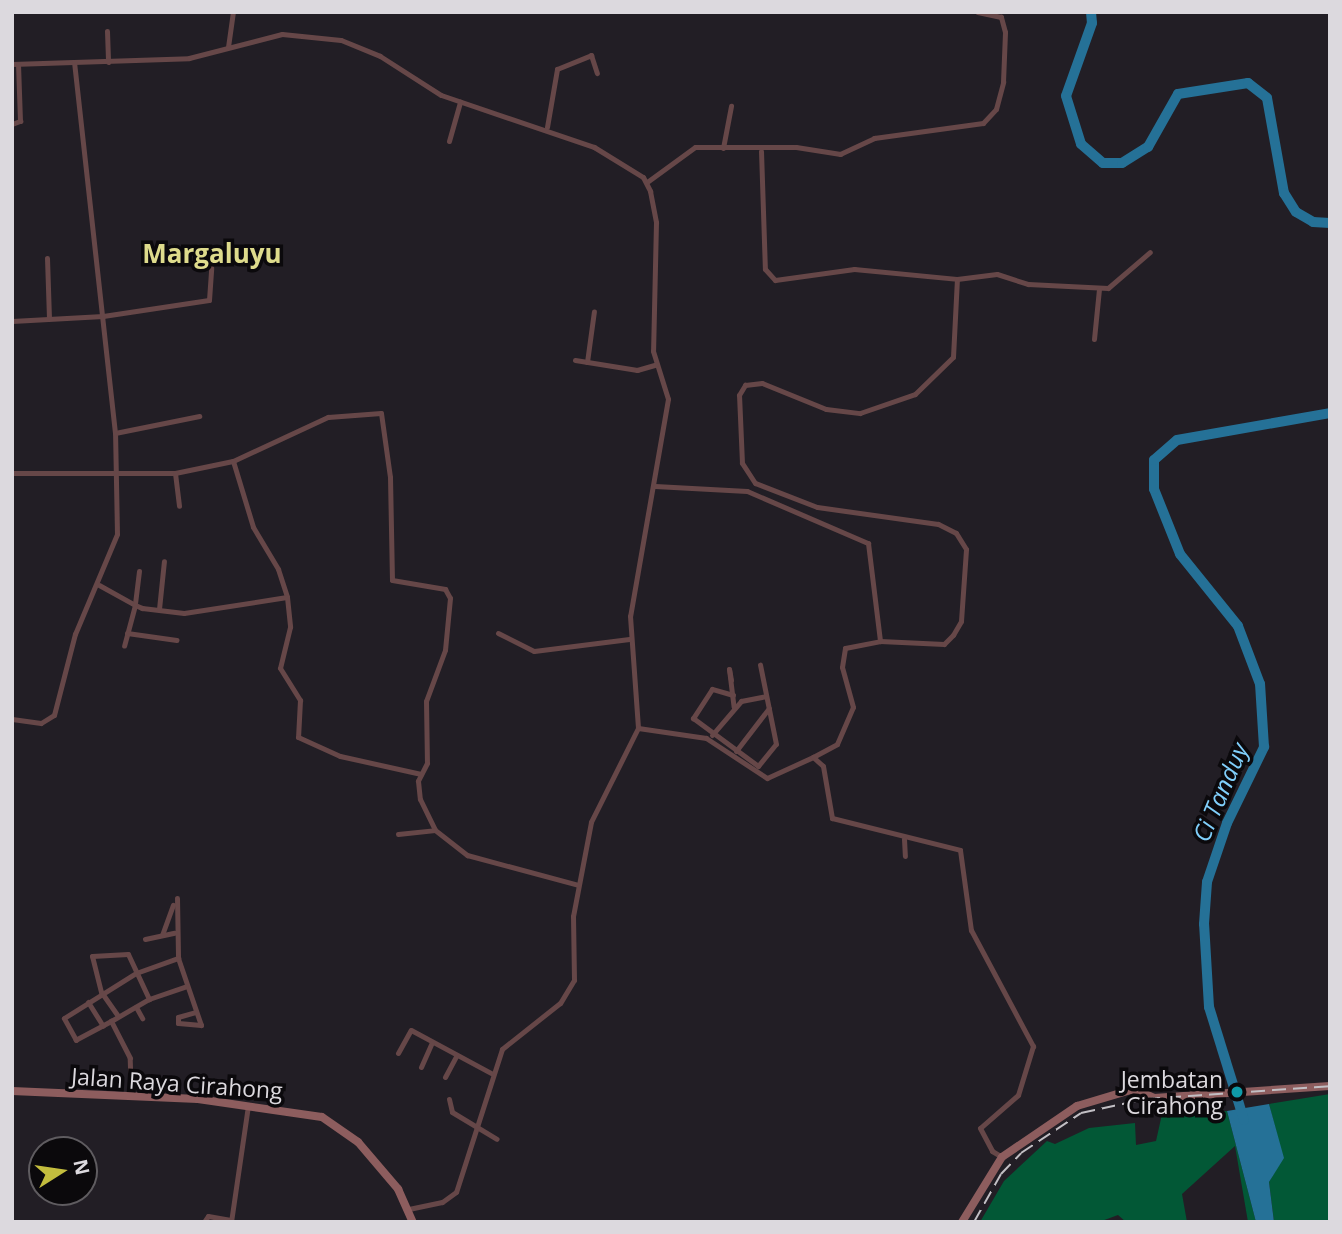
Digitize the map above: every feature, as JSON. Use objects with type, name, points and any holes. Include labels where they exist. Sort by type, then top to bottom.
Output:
[{"type":"street","points":[[228,47],[233,12]]},
{"type":"street","points":[[647,182],[695,147],[761,151],[796,147],[839,154],[874,138],[983,123],[996,109],[1003,82],[1005,32],[1001,17],[978,12]]},
{"type":"street","points":[[107,31],[108,62]]},
{"type":"street","points":[[12,124],[20,121],[15,64],[189,58],[282,34],[341,40],[460,102],[547,127],[594,147],[647,182],[656,222],[655,365],[668,399],[629,639],[639,681],[638,728],[596,807],[578,885],[570,937],[574,980],[560,1003],[508,1041],[491,1073],[456,1192],[442,1202],[409,1209]]},
{"type":"street","points":[[547,127],[557,69],[591,55],[597,73]]},
{"type":"street","points":[[12,719],[41,723],[54,715],[68,654],[99,585],[117,534],[115,433],[74,62]]},
{"type":"street","points":[[449,141],[460,102]]},
{"type":"street","points":[[723,148],[731,106]]},
{"type":"street","points":[[761,151],[766,275],[784,281],[854,269],[957,279],[997,274],[1028,284],[1099,289],[1113,286],[1150,252]]},
{"type":"street","points":[[47,258],[49,318]]},
{"type":"street","points":[[12,321],[103,316],[210,299],[211,268]]},
{"type":"street","points":[[638,728],[706,738],[767,778],[837,744],[853,707],[843,651],[880,641],[944,644],[953,635],[968,571],[963,540],[938,524],[824,508],[755,483],[742,463],[739,399],[745,386],[785,388],[826,409],[860,414],[915,394],[955,349],[957,279]]},
{"type":"street","points":[[1094,340],[1099,289]]},
{"type":"street","points":[[587,362],[594,312]]},
{"type":"street","points":[[575,360],[637,370],[655,365]]},
{"type":"street","points":[[12,473],[175,473],[233,461],[328,417],[381,413],[390,477],[392,580],[445,590],[450,598],[445,650],[426,701],[427,763],[421,774],[418,791],[435,830],[467,855],[578,885]]},
{"type":"street","points":[[115,433],[200,416]]},
{"type":"street","points":[[233,461],[253,527],[278,569],[287,597],[290,627],[281,668],[300,700],[298,737],[340,756],[421,774]]},
{"type":"street","points":[[175,473],[179,506]]},
{"type":"street","points":[[747,491],[755,483]]},
{"type":"street","points":[[655,486],[747,491],[868,543],[880,641]]},
{"type":"street","points":[[159,609],[164,561]]},
{"type":"street","points":[[124,646],[135,605],[139,571]]},
{"type":"street","points":[[99,585],[135,605],[184,612],[287,597]]},
{"type":"street","points":[[127,633],[177,640]]},
{"type":"street","points":[[498,633],[534,651],[629,639]]},
{"type":"street","points":[[733,695],[712,689],[692,713],[695,722],[757,766],[773,751],[776,740],[760,665]]},
{"type":"street","points":[[731,680],[729,669],[734,707]]},
{"type":"street","points":[[706,738],[713,734],[734,707],[766,696]]},
{"type":"street","points":[[736,751],[769,708]]},
{"type":"street","points":[[814,757],[823,765],[832,818],[962,852],[971,930],[1033,1046],[1018,1094],[980,1128],[992,1151],[1002,1157]]},
{"type":"street","points":[[398,834],[435,830]]},
{"type":"street","points":[[904,839],[905,856]]},
{"type":"street","points":[[162,935],[175,901],[174,933],[178,958],[195,1012]]},
{"type":"street","points":[[145,939],[174,933]]},
{"type":"street","points":[[118,1016],[101,992],[92,956],[128,954],[149,999]]},
{"type":"street","points":[[178,958],[136,973],[101,992],[64,1018],[76,1040],[149,999],[186,986]]},
{"type":"street","points":[[88,1002],[103,1026]]},
{"type":"street","points":[[136,1007],[142,1018]]},
{"type":"street","points":[[111,1021],[130,1058],[131,1096]]},
{"type":"street","points":[[398,1053],[409,1030],[491,1073]]},
{"type":"street","points":[[421,1067],[432,1042]]},
{"type":"street","points":[[445,1077],[456,1056]]},
{"type":"street","points":[[962,1222],[1002,1157],[1077,1106],[1134,1089],[1154,1098],[1328,1086]]},
{"type":"street","name":"Jalan Raya Cirahong","points":[[12,1091],[248,1105],[334,1123],[358,1142],[409,1209],[413,1222]]},
{"type":"street","points":[[449,1099],[449,1110],[497,1139]]},
{"type":"street","points":[[204,1222],[208,1216],[231,1221],[248,1105]]},
{"type":"green space","points":[[1330,1094],[1330,1222],[1274,1222],[1269,1182],[1283,1158],[1269,1104]]},
{"type":"green space","points":[[1227,1111],[1256,1222],[1248,1222],[1235,1146],[1182,1194],[1187,1222],[1126,1222],[1118,1215],[1099,1222],[980,1222],[1004,1181],[1047,1141],[1055,1144],[1089,1128],[1135,1123],[1136,1145],[1156,1141],[1162,1114]]},
{"type":"water","points":[[1269,1104],[1284,1158],[1269,1182],[1274,1222],[1256,1222],[1227,1111]]},
{"type":"waterway","points":[[1091,12],[1092,23],[1066,96],[1081,144],[1103,163],[1122,163],[1148,147],[1178,94],[1248,83],[1267,98],[1284,193],[1296,212],[1313,222],[1330,223]]},
{"type":"waterway","name":"Ci Tanduy","points":[[1244,1120],[1209,1007],[1204,924],[1207,882],[1227,823],[1264,747],[1260,684],[1238,626],[1180,554],[1154,489],[1154,460],[1177,440],[1330,413]]},
{"type":"railway","points":[[974,1222],[1001,1174],[1021,1153],[1081,1113],[1146,1099],[1330,1086]]},
{"type":"place","name":"Jembatan Cirahong","points":[[1237,1092]]},
{"type":"district","name":"Margaluyu","points":[[212,254]]}]
